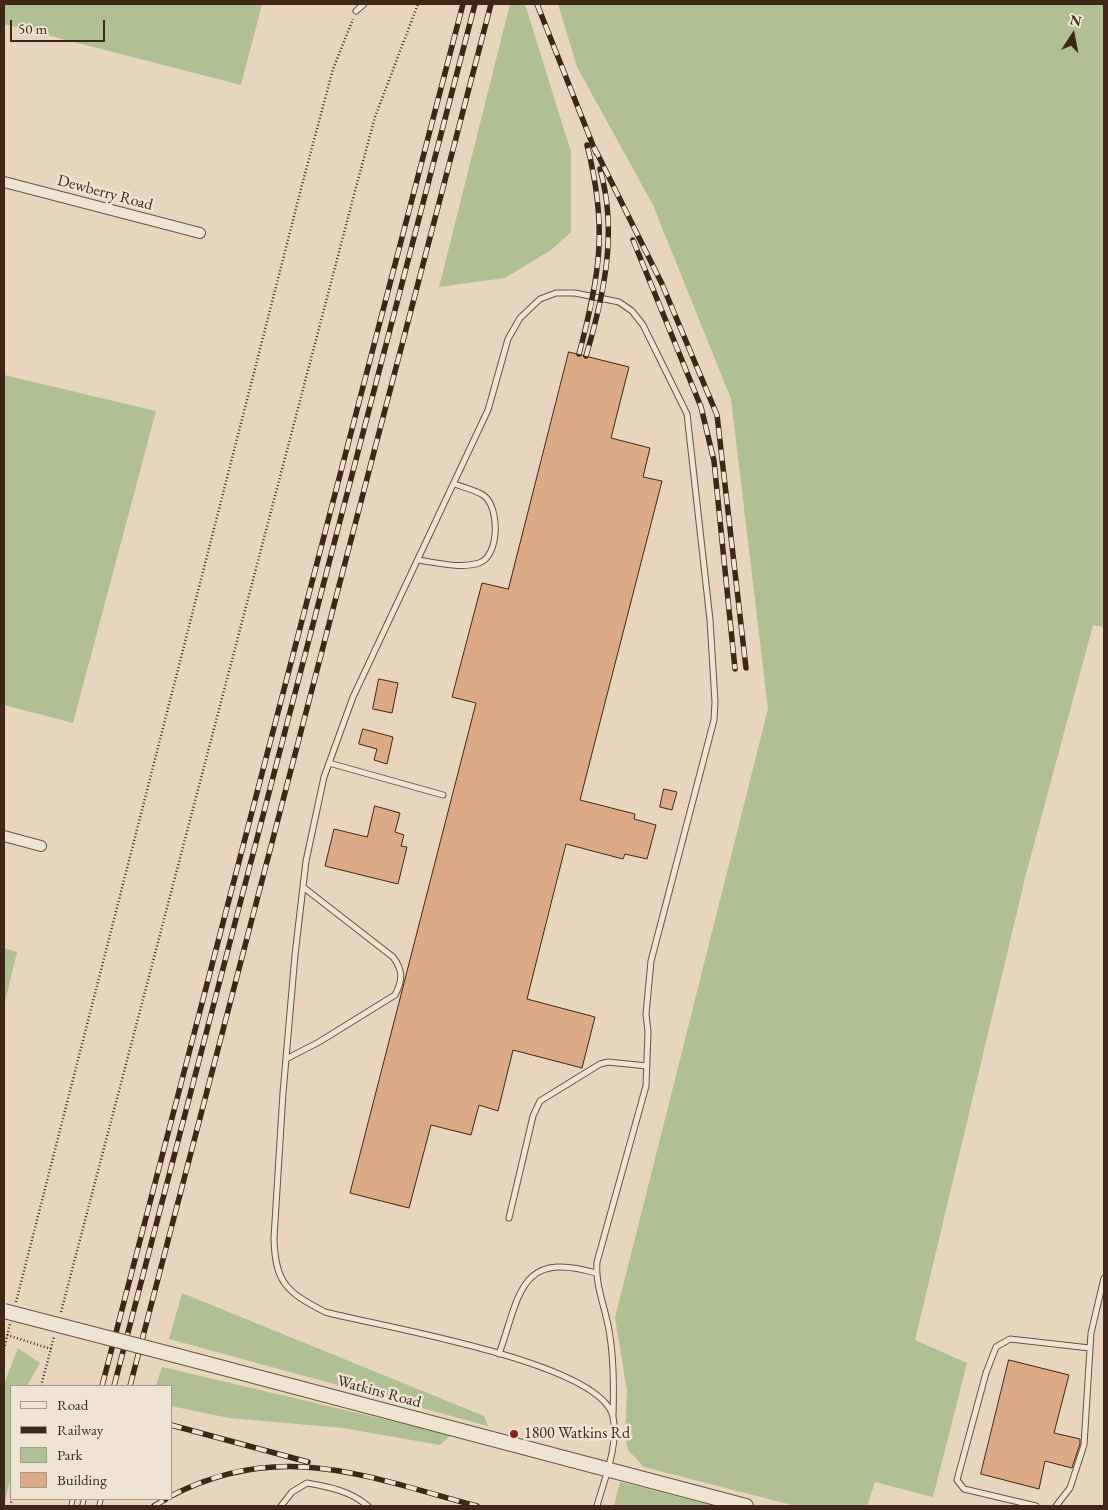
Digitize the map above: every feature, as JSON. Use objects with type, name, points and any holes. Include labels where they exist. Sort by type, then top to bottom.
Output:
[{"type":"street","name":"Dewberry Road","points":[[4,182],[200,233]]},
{"type":"street","points":[[4,836],[41,846]]},
{"type":"street","name":"Watkins Road","points":[[10,1311],[746,1506]]},
{"type":"lane","points":[[356,11],[364,4]]},
{"type":"lane","points":[[598,1506],[614,1434],[614,1373],[609,1329],[596,1273],[602,1241],[646,1086],[646,1014],[652,961],[714,720],[715,702],[710,620],[687,414],[643,324],[632,311],[619,302],[575,293],[556,293],[540,299],[520,318],[508,339],[488,410],[353,697],[328,764],[306,862],[303,887],[286,1059],[274,1261],[279,1276],[301,1300],[325,1312],[530,1362],[581,1383],[602,1398],[613,1415]]},
{"type":"lane","points":[[418,560],[460,566],[482,562],[491,552],[495,518],[492,505],[483,495],[454,484]]},
{"type":"lane","points":[[328,764],[443,795]]},
{"type":"lane","points":[[286,1059],[318,1042],[395,995],[401,984],[401,968],[393,957],[303,887]]},
{"type":"lane","points":[[509,1218],[533,1116],[540,1101],[600,1064],[608,1062],[647,1066]]},
{"type":"lane","points":[[499,1354],[523,1287],[538,1271],[560,1266],[572,1266],[596,1273]]},
{"type":"lane","points":[[1056,1506],[1070,1488],[1084,1445],[1091,1333],[1104,1278]]},
{"type":"lane","points":[[1036,1506],[964,1489],[957,1480],[986,1373],[996,1347],[1010,1339],[1090,1348]]},
{"type":"lane","points":[[281,1506],[292,1492],[307,1483],[339,1489],[368,1506]]},
{"type":"path","points":[[59,1320],[362,164],[375,117],[418,4]]},
{"type":"path","points":[[4,1349],[8,1335],[10,1311],[302,184],[333,69],[344,36],[356,11]]},
{"type":"path","points":[[41,1385],[56,1330]]},
{"type":"path","points":[[8,1335],[51,1349]]},
{"type":"green space","points":[[4,4],[262,4],[241,85],[4,24]]},
{"type":"green space","points":[[510,4],[525,4],[571,152],[571,232],[551,250],[505,278],[439,287]]},
{"type":"green space","points":[[558,4],[1104,4],[1104,627],[1093,625],[1026,874],[915,1340],[967,1363],[933,1497],[875,1482],[867,1506],[796,1506],[644,1467],[628,1450],[625,1436],[627,1391],[615,1318],[768,709],[731,399],[653,205],[577,67]]},
{"type":"green space","points":[[4,375],[156,411],[73,723],[4,705]]},
{"type":"green space","points":[[4,948],[17,952],[4,1006]]},
{"type":"green space","points":[[182,1293],[484,1416],[488,1426],[169,1339]]},
{"type":"green space","points":[[18,1348],[40,1363],[28,1385],[10,1385],[10,1481],[4,1505],[4,1384]]},
{"type":"green space","points":[[162,1367],[451,1435],[440,1445],[343,1428],[229,1418],[172,1406],[172,1385],[156,1385]]},
{"type":"green space","points":[[620,1482],[715,1506],[614,1506]]},
{"type":"building","points":[[569,352],[629,367],[611,438],[650,448],[643,477],[662,481],[580,800],[635,814],[634,819],[656,825],[647,859],[625,854],[623,859],[566,844],[527,999],[595,1017],[582,1068],[513,1050],[498,1111],[479,1105],[471,1135],[431,1125],[409,1208],[350,1193],[476,703],[452,697],[482,583],[508,589]]},
{"type":"building","points":[[379,679],[398,683],[392,713],[373,709]]},
{"type":"building","points":[[363,729],[393,737],[387,764],[374,760],[377,749],[359,744]]},
{"type":"building","points":[[664,789],[677,792],[672,810],[660,807]]},
{"type":"building","points":[[375,806],[400,813],[395,832],[404,835],[401,846],[407,847],[398,884],[325,866],[334,829],[367,837]]},
{"type":"building","points":[[1009,1360],[1069,1375],[1054,1433],[1080,1439],[1080,1444],[1072,1468],[1045,1461],[1039,1489],[981,1474]]},
{"type":"railway","points":[[102,1385],[463,4]]},
{"type":"railway","points":[[114,1385],[475,4]]},
{"type":"railway","points":[[130,1385],[491,4]]},
{"type":"railway","points":[[537,4],[596,153]]},
{"type":"railway","points":[[579,354],[592,300],[599,251],[598,201],[587,145]]},
{"type":"railway","points":[[594,147],[662,284],[717,415],[746,668]]},
{"type":"railway","points":[[586,356],[603,287],[608,240],[608,216],[600,169]]},
{"type":"railway","points":[[633,240],[701,407],[714,461],[735,669]]},
{"type":"railway","points":[[172,1425],[308,1462]]},
{"type":"railway","points":[[172,1496],[211,1479],[250,1469],[287,1466],[361,1475],[477,1506]]},
{"type":"railway","points":[[71,1506],[73,1500]]},
{"type":"railway","points":[[82,1506],[84,1500]]},
{"type":"railway","points":[[99,1506],[101,1500]]},
{"type":"railway","points":[[154,1506],[164,1500]]},
{"type":"place","name":"1800 Watkins Rd","points":[[514,1434]]}]
